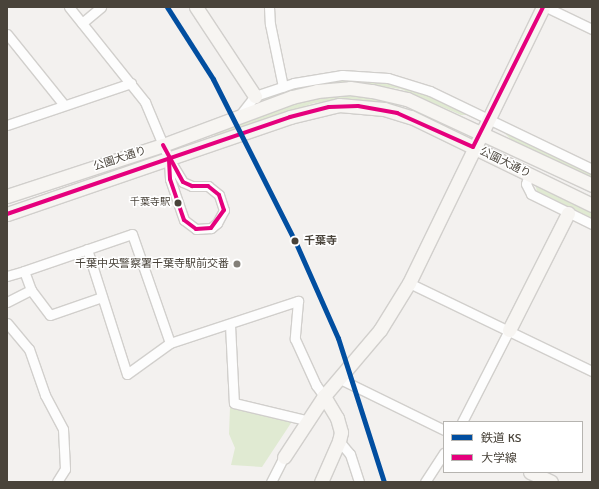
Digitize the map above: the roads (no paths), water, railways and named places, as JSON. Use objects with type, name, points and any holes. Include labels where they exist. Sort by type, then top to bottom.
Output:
[{"type":"street","points":[[69,7],[131,83],[147,107],[169,159],[183,182],[192,186],[208,186],[220,195],[224,210],[217,223],[211,228],[196,229],[184,220],[170,179],[169,159]]},
{"type":"street","points":[[82,23],[101,7]]},
{"type":"street","points":[[196,7],[255,96]]},
{"type":"street","points":[[269,7],[270,24],[283,87]]},
{"type":"street","points":[[271,482],[306,420],[324,396],[340,379],[380,330],[409,283],[473,147],[542,7]]},
{"type":"street","points":[[546,7],[592,29]]},
{"type":"street","points":[[7,34],[64,106]]},
{"type":"street","points":[[238,118],[255,96],[314,78],[342,75],[388,78],[430,91],[488,117],[592,169]]},
{"type":"street","points":[[7,125],[131,83]]},
{"type":"street","name":"公園大通り","points":[[7,196],[164,145],[308,93],[361,89],[407,99],[481,132],[592,185]]},
{"type":"street","name":"公園大通り","points":[[7,214],[296,115],[338,105],[397,113],[473,147],[592,204]]},
{"type":"street","points":[[529,174],[526,184],[528,192],[592,224]]},
{"type":"street","points":[[463,421],[568,213]]},
{"type":"street","points":[[7,276],[132,234],[170,343]]},
{"type":"street","points":[[87,249],[127,374],[170,343],[230,325],[298,301],[296,338],[316,386],[324,396],[337,418],[341,432],[339,442],[321,482]]},
{"type":"street","points":[[24,271],[31,290],[50,315],[102,297]]},
{"type":"street","points":[[409,283],[592,371]]},
{"type":"street","points":[[7,302],[31,290]]},
{"type":"street","points":[[7,324],[29,349],[45,395],[64,429],[65,469],[57,482]]},
{"type":"street","points":[[230,325],[234,403],[306,420]]},
{"type":"street","points":[[340,379],[443,430]]},
{"type":"street","points":[[339,442],[350,454],[359,482]]},
{"type":"street","points":[[425,482],[443,455]]},
{"type":"street","points":[[532,473],[551,482]]},
{"type":"rail line","name":"KS","points":[[167,7],[213,79],[295,241],[338,338],[384,482]]},
{"type":"place","name":"千葉寺駅","points":[[178,203]]},
{"type":"place","name":"千葉寺","points":[[295,241]]},
{"type":"place","name":"千葉中央警察署千葉寺駅前交番","points":[[237,264]]}]
